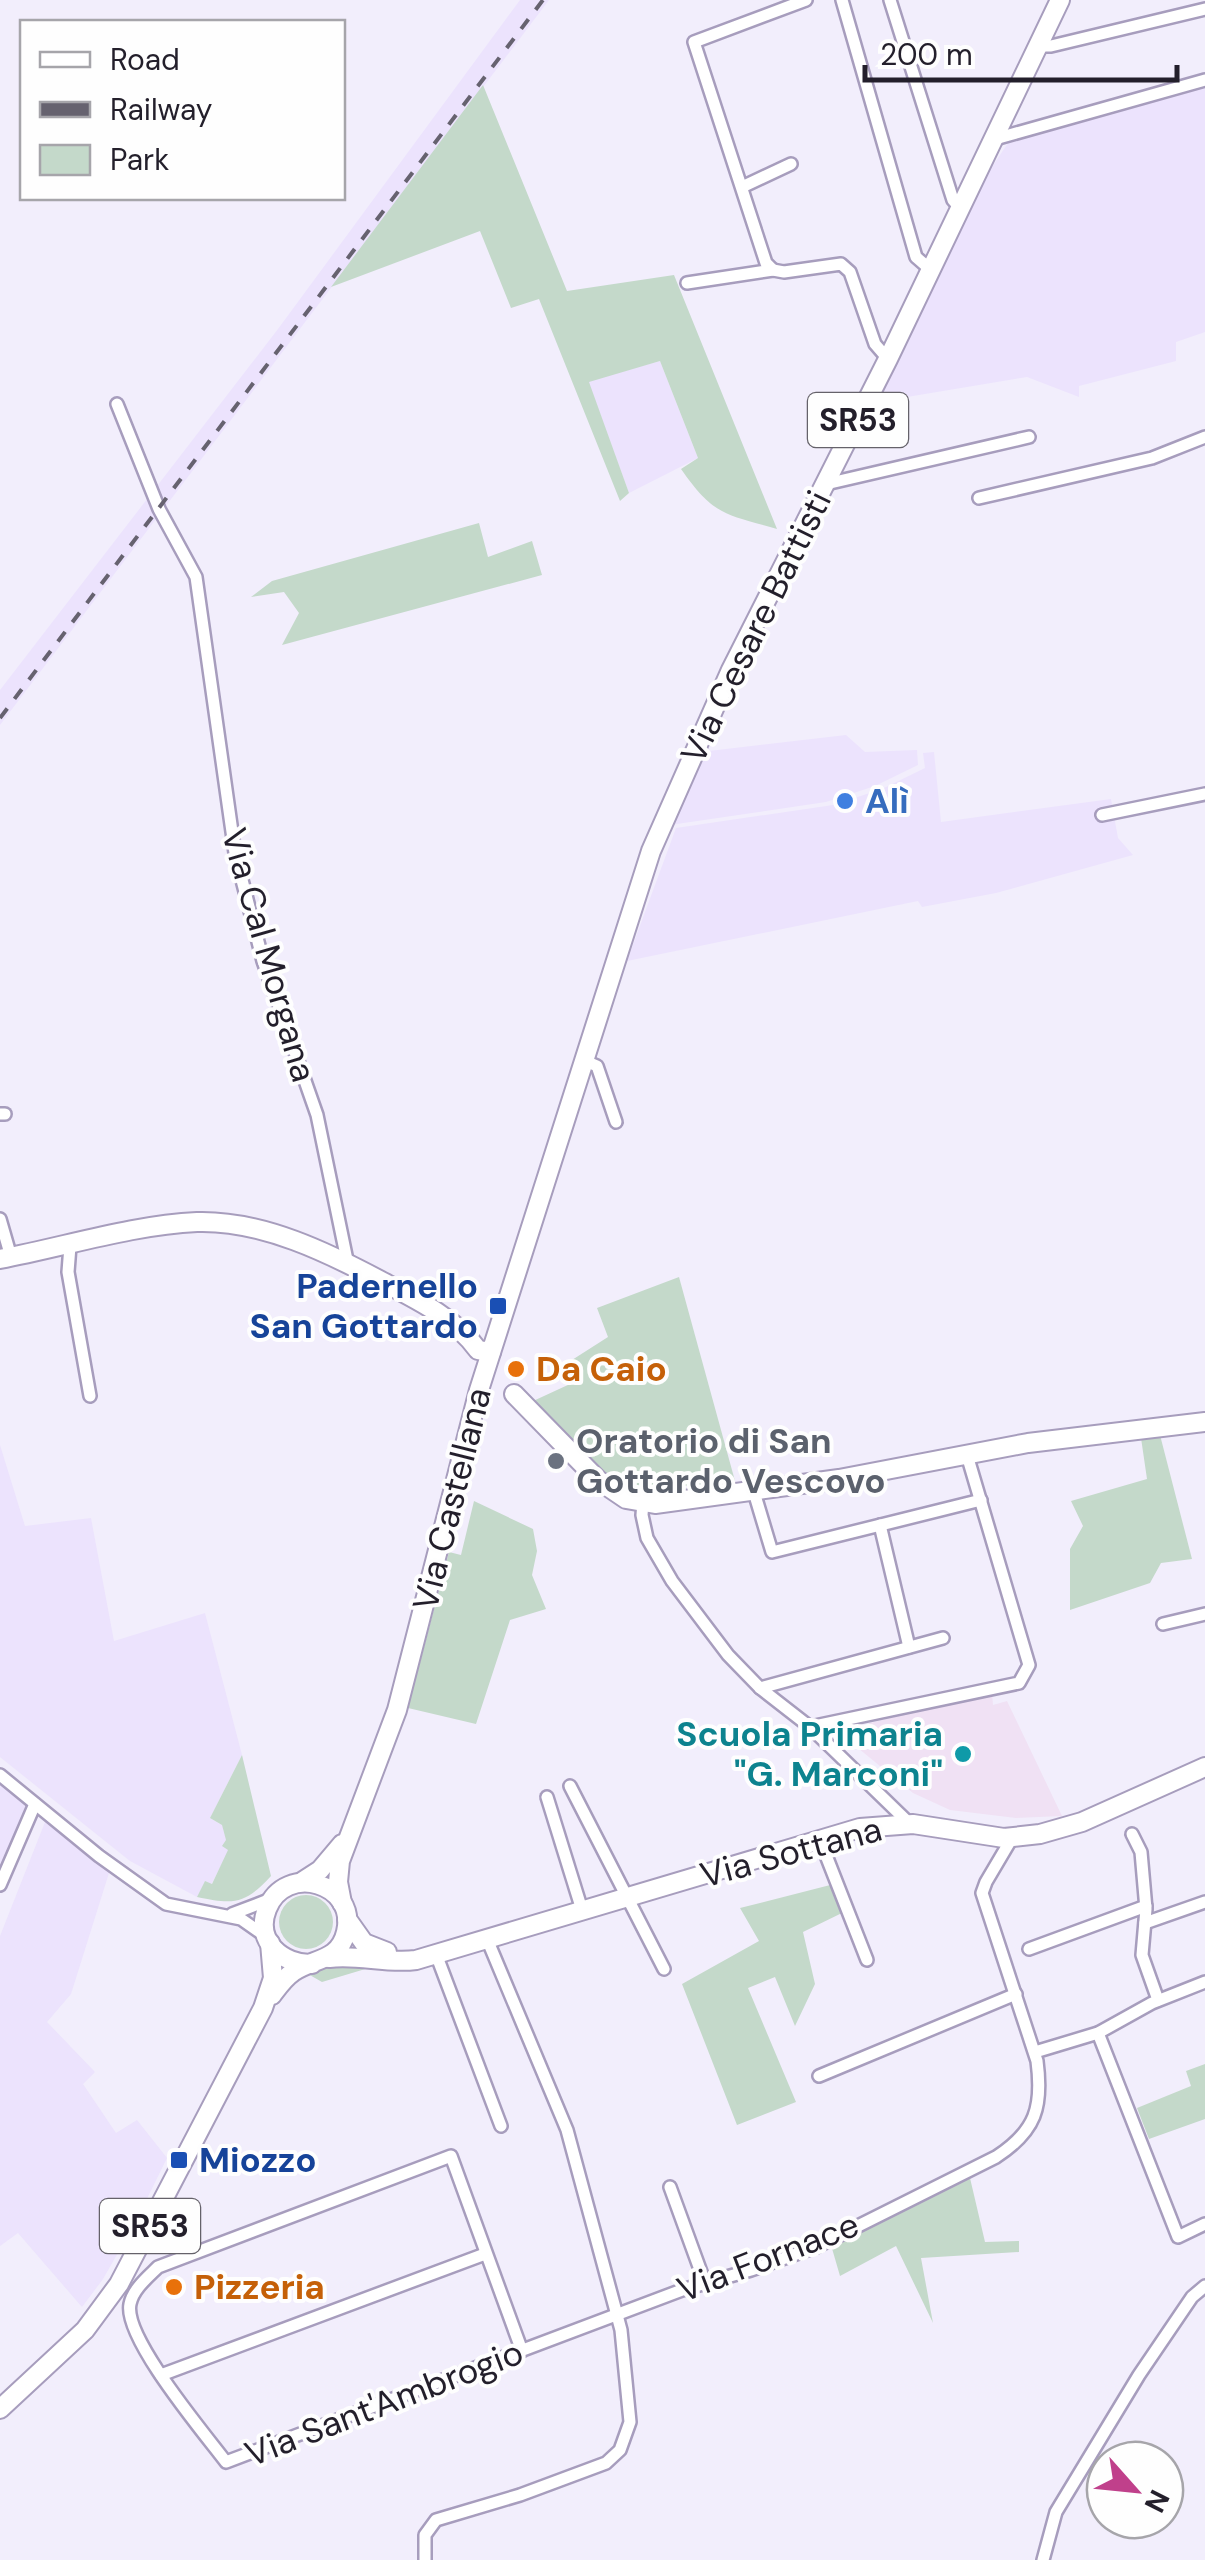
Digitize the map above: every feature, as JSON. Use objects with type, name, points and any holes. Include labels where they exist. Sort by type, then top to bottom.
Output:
[{"type":"main road","name":"Via Cesare Battisti","points":[[641,880],[724,685],[888,359],[1060,0]]},
{"type":"main road","name":"Via Castellana","points":[[345,1911],[338,1870],[398,1710],[479,1390],[641,880]]},
{"type":"main road","points":[[5,1258],[136,1230],[198,1222],[238,1226],[275,1234],[356,1267],[424,1304],[469,1337],[478,1350],[491,1352]]},
{"type":"main road","points":[[469,1337],[479,1390]]},
{"type":"main road","points":[[514,1394],[598,1480],[626,1499],[643,1502],[668,1503],[754,1492],[1028,1443],[1205,1422]]},
{"type":"main road","name":"Via Sottana","points":[[320,1961],[352,1956],[404,1961],[434,1954],[860,1828],[910,1824],[1012,1838],[1082,1822],[1205,1766]]},
{"type":"main road","name":"Via Castellana","points":[[303,1882],[326,1863],[350,1831]]},
{"type":"main road","points":[[303,1882],[323,1885],[345,1911]]},
{"type":"main road","name":"SR53","points":[[0,2409],[124,2294],[263,2008],[273,1974],[264,1916],[274,1896],[303,1882]]},
{"type":"main road","name":"Via Sottana","points":[[345,1911],[359,1939],[369,1946],[396,1954],[434,1954]]},
{"type":"main road","name":"SR53","points":[[263,2008],[291,1973],[320,1961],[345,1937],[345,1911]]},
{"type":"main road","points":[[268,1941],[290,1962],[320,1961]]},
{"type":"street","points":[[773,270],[766,264],[694,42],[806,0]]},
{"type":"street","points":[[842,0],[916,257],[931,270]]},
{"type":"street","points":[[890,0],[953,200],[961,210]]},
{"type":"street","points":[[1039,46],[1205,9]]},
{"type":"street","points":[[995,139],[1205,80]]},
{"type":"street","points":[[742,187],[791,164]]},
{"type":"street","points":[[688,284],[836,263],[846,267],[875,344],[888,359]]},
{"type":"street","name":"Via Cal Morgana","points":[[117,404],[159,509],[196,576],[235,853],[263,961],[316,1115],[347,1260],[356,1267]]},
{"type":"street","points":[[826,484],[1030,437]]},
{"type":"street","points":[[979,498],[1152,458],[1205,437]]},
{"type":"street","points":[[1102,815],[1205,794]]},
{"type":"street","points":[[582,1060],[597,1066],[616,1122]]},
{"type":"street","points":[[0,1219],[5,1258]]},
{"type":"street","points":[[70,1246],[68,1272],[90,1396]]},
{"type":"street","points":[[810,1728],[1018,1683],[1028,1664],[967,1456]]},
{"type":"street","points":[[754,1492],[772,1552],[982,1500]]},
{"type":"street","points":[[643,1502],[646,1538],[672,1581],[728,1655],[910,1824]]},
{"type":"street","points":[[880,1525],[909,1647]]},
{"type":"street","points":[[1162,1624],[1205,1614]]},
{"type":"street","points":[[760,1688],[943,1638]]},
{"type":"street","points":[[0,1774],[166,1904],[248,1922],[268,1941]]},
{"type":"street","points":[[570,1786],[664,1969]]},
{"type":"street","points":[[546,1797],[582,1910]]},
{"type":"street","points":[[0,1885],[35,1804]]},
{"type":"street","points":[[1132,1834],[1141,1852],[1146,1906],[1142,1955],[1158,2000]]},
{"type":"street","name":"Via Fornace","points":[[618,2316],[816,2246],[1016,2144],[1034,2120],[1040,2084],[1035,2052],[982,1893],[1012,1838]]},
{"type":"street","points":[[820,1840],[867,1960]]},
{"type":"street","points":[[218,1915],[243,1912],[274,1896]]},
{"type":"street","points":[[1144,1923],[1205,1902]]},
{"type":"street","points":[[1029,1950],[1146,1906]]},
{"type":"street","points":[[425,2560],[425,2535],[436,2520],[606,2463],[620,2450],[631,2411],[618,2316],[566,2130],[488,1939]]},
{"type":"street","points":[[434,1954],[501,2126]]},
{"type":"street","points":[[1035,2052],[1098,2033],[1158,2000],[1205,1982]]},
{"type":"street","points":[[819,2076],[1016,1994]]},
{"type":"street","points":[[1098,2033],[1178,2237],[1205,2224]]},
{"type":"street","points":[[124,2294],[158,2267],[451,2156],[522,2351]]},
{"type":"street","points":[[670,2187],[705,2284]]},
{"type":"street","points":[[161,2375],[485,2254]]},
{"type":"street","points":[[1043,2560],[1056,2512],[1148,2361],[1192,2297],[1205,2286]]},
{"type":"street","name":"Via Sant'Ambrogio","points":[[124,2294],[129,2323],[161,2375],[226,2462],[618,2316]]},
{"type":"shaded area","points":[[520,0],[549,0],[0,725],[0,690],[278,329]]},
{"type":"shaded area","points":[[1205,85],[1205,332],[1176,342],[1176,361],[1079,386],[1079,397],[1027,377],[865,404],[960,215],[1010,140]]},
{"type":"shaded area","points":[[660,361],[698,458],[629,493],[588,381]]},
{"type":"shaded area","points":[[846,735],[865,752],[917,750],[918,765],[875,786],[826,802],[670,825],[692,753]]},
{"type":"shaded area","points":[[934,752],[941,822],[1111,799],[1118,838],[1133,855],[996,893],[922,907],[918,901],[627,961],[676,828],[833,805],[882,789],[925,768],[923,753]]},
{"type":"shaded area","points":[[0,1445],[25,1526],[91,1518],[114,1641],[205,1613],[242,1755],[210,1818],[222,1825],[229,1850],[211,1885],[205,1882],[197,1897],[130,1861],[0,1757]]},
{"type":"shaded area","points":[[992,1693],[993,1705],[1007,1701],[1062,1816],[1016,1818],[950,1810],[913,1793],[853,1744],[856,1732],[870,1723]]},
{"type":"shaded area","points":[[0,1781],[27,1802],[0,1873]]},
{"type":"shaded area","points":[[47,1817],[109,1873],[71,1994],[47,2022],[95,2072],[83,2084],[116,2133],[137,2120],[167,2158],[135,2223],[82,2307],[18,2233],[0,2246],[0,1936]]},
{"type":"green space","points":[[483,85],[567,291],[674,275],[777,529],[712,505],[681,469],[698,458],[660,361],[589,382],[629,493],[620,501],[539,299],[511,308],[480,231],[331,287]]},
{"type":"green space","points":[[479,523],[488,557],[532,541],[542,575],[282,645],[299,613],[284,592],[251,597],[272,581]]},
{"type":"green space","points":[[679,1277],[735,1481],[626,1492],[590,1464],[531,1402],[570,1384],[561,1367],[608,1337],[597,1308]]},
{"type":"green space","points":[[1160,1435],[1192,1559],[1161,1563],[1150,1583],[1070,1610],[1070,1549],[1083,1526],[1071,1501],[1147,1479],[1141,1438]]},
{"type":"green space","points":[[474,1501],[533,1529],[537,1551],[532,1575],[546,1609],[510,1620],[476,1724],[408,1708],[449,1552],[461,1555]]},
{"type":"green space","points":[[242,1755],[271,1876],[238,1900],[197,1897],[205,1881],[212,1884],[228,1850],[222,1846],[226,1840],[222,1825],[210,1818]]},
{"type":"green space","points":[[838,1883],[844,1912],[803,1932],[815,1984],[795,2026],[775,1977],[748,1988],[796,2102],[737,2125],[682,1984],[759,1941],[740,1908]]},
{"type":"green space","points":[[306,1895],[325,1903],[333,1922],[325,1941],[306,1949],[287,1941],[279,1922],[287,1903]]},
{"type":"green space","points":[[341,1962],[382,1964],[322,1982],[308,1974],[296,1979],[286,1991],[295,1979],[302,1975]]},
{"type":"green space","points":[[1205,2064],[1205,2119],[1149,2139],[1137,2108],[1191,2086],[1186,2071]]},
{"type":"green space","points":[[970,2178],[985,2242],[1019,2241],[1019,2252],[921,2258],[933,2323],[896,2246],[840,2276],[831,2245]]},
{"type":"railway","points":[[0,718],[543,0]]},
{"type":"place","name":"Alì","points":[[845,801]]},
{"type":"place","name":"Padernello San Gottardo","points":[[498,1306]]},
{"type":"place","name":"Da Caio","points":[[516,1369]]},
{"type":"place","name":"Oratorio di San Gottardo Vescovo","points":[[556,1461]]},
{"type":"place","name":"Scuola Primaria \"G. Marconi\"","points":[[963,1754]]},
{"type":"place","name":"Miozzo","points":[[179,2160]]},
{"type":"place","name":"Pizzeria","points":[[174,2287]]}]
